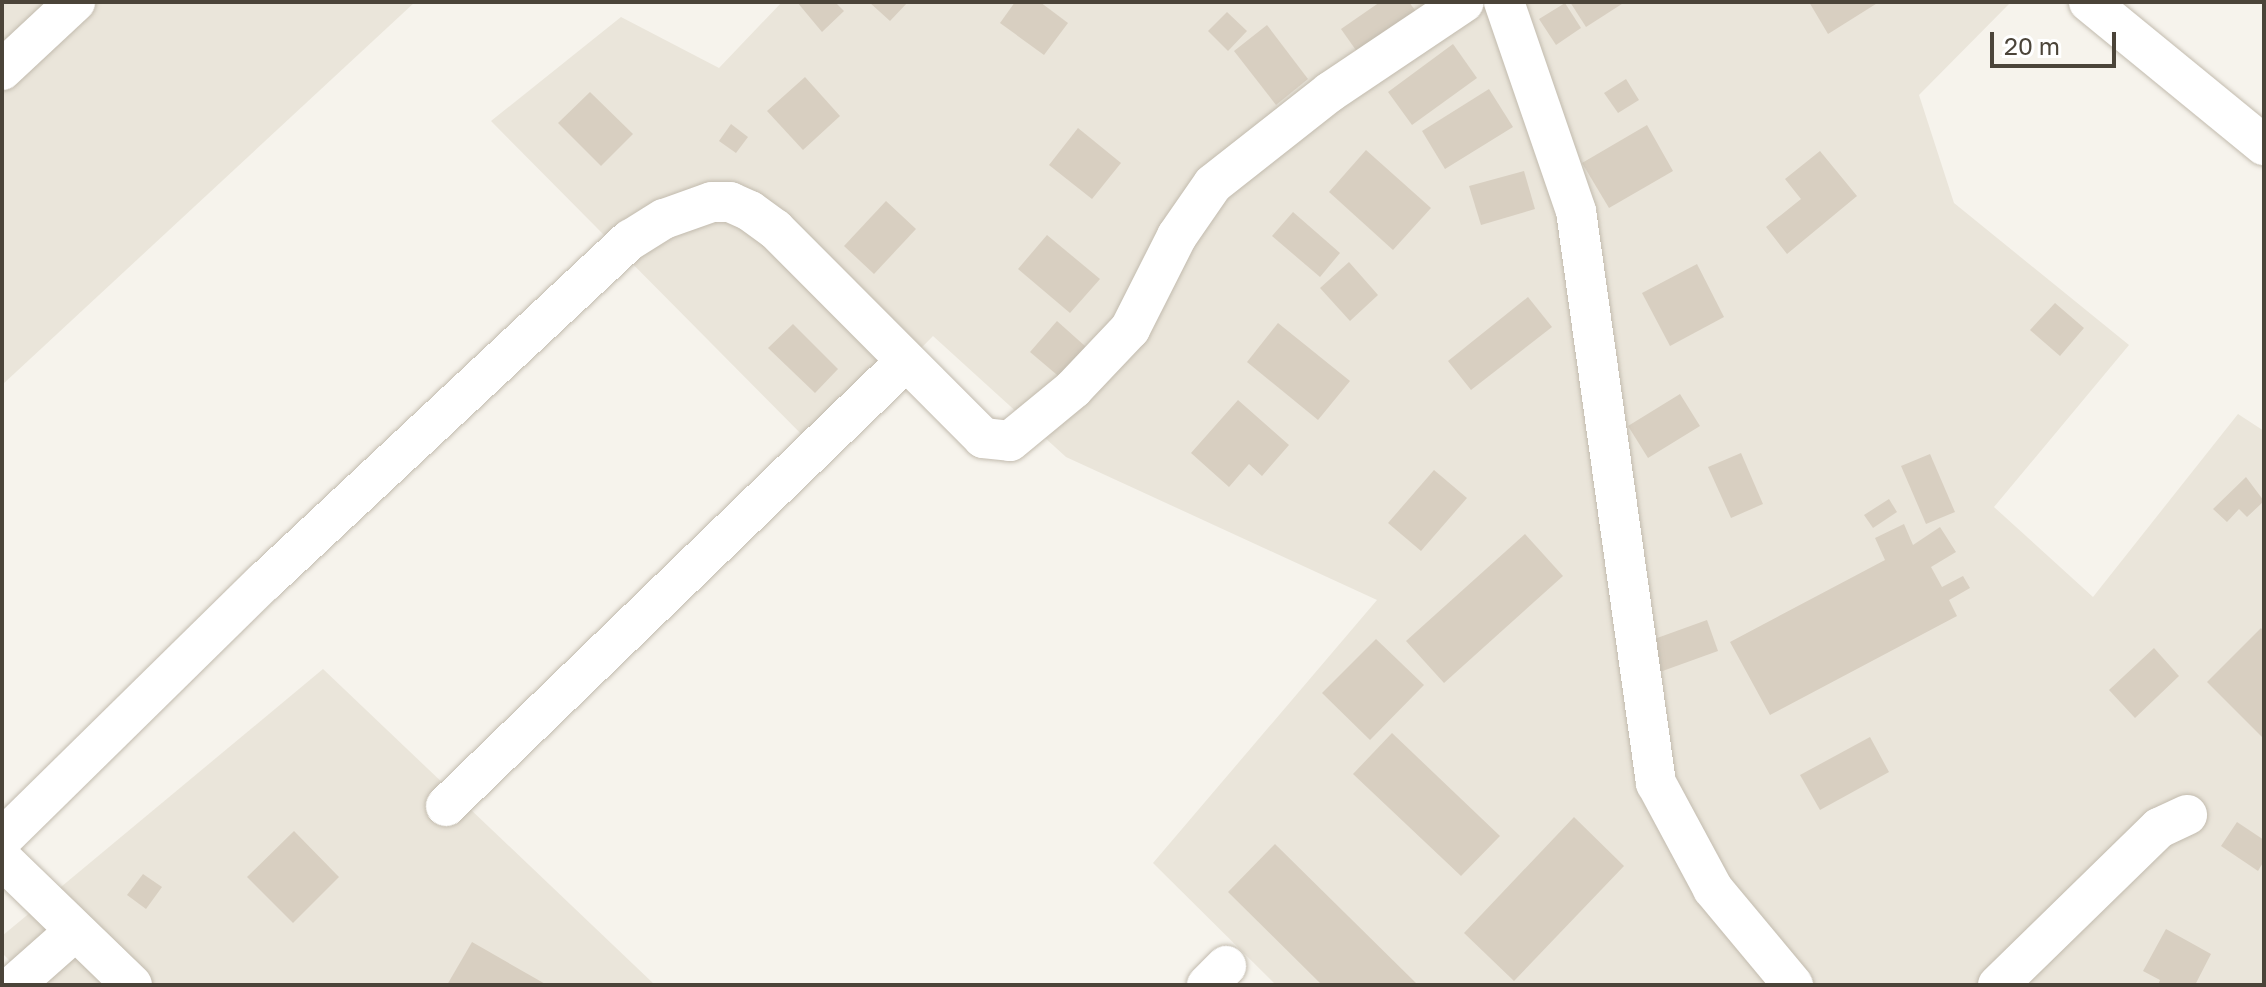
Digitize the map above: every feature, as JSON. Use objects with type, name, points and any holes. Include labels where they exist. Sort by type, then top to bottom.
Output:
[{"type":"street","points":[[2,70],[75,2]]},
{"type":"street","points":[[2,839],[265,581],[630,240],[664,219],[712,202],[730,202],[750,211],[775,229],[983,438],[1010,441],[1073,389],[1130,329],[1177,236],[1213,184],[1330,92],[1464,2]]},
{"type":"street","points":[[1504,2],[1576,211],[1656,783],[1713,889],[1793,985]]},
{"type":"street","points":[[2089,2],[2264,145]]},
{"type":"street","points":[[446,806],[906,361]]},
{"type":"street","points":[[1998,985],[2159,828],[2187,815]]},
{"type":"street","points":[[2,859],[132,985]]},
{"type":"street","points":[[14,985],[74,932]]},
{"type":"shaded area","points":[[2,2],[415,2],[2,385]]},
{"type":"shaded area","points":[[782,2],[2011,2],[1919,95],[1954,203],[2129,345],[1994,507],[2093,597],[2238,414],[2264,431],[2264,985],[1276,985],[1153,863],[1377,600],[1066,457],[933,336],[819,452],[491,121],[621,17],[719,68]]},
{"type":"shaded area","points":[[323,669],[655,985],[34,985],[2,953],[2,936]]},
{"type":"building","points":[[797,2],[835,2],[844,11],[822,32]]},
{"type":"building","points":[[869,2],[908,2],[890,21]]},
{"type":"building","points":[[1015,2],[1040,2],[1068,23],[1044,55],[1000,23]]},
{"type":"building","points":[[1380,2],[1409,2],[1423,21],[1365,63],[1341,29]]},
{"type":"building","points":[[1570,2],[1625,2],[1586,27]]},
{"type":"building","points":[[1809,2],[1879,2],[1828,34]]},
{"type":"building","points":[[1565,3],[1581,28],[1556,45],[1539,19]]},
{"type":"building","points":[[1227,12],[1247,31],[1228,51],[1208,31]]},
{"type":"building","points":[[1267,25],[1308,79],[1276,105],[1234,51]]},
{"type":"building","points":[[1453,44],[1477,78],[1412,125],[1388,92]]},
{"type":"building","points":[[805,77],[840,116],[803,150],[767,111]]},
{"type":"building","points":[[1626,79],[1639,100],[1618,113],[1604,93]]},
{"type":"building","points":[[1489,89],[1513,127],[1445,169],[1422,131]]},
{"type":"building","points":[[590,92],[633,134],[601,166],[558,123]]},
{"type":"building","points":[[731,124],[748,137],[736,153],[719,141]]},
{"type":"building","points":[[1647,125],[1673,171],[1609,208],[1582,163]]},
{"type":"building","points":[[1078,128],[1121,163],[1092,199],[1049,165]]},
{"type":"building","points":[[1366,150],[1431,208],[1393,250],[1329,192]]},
{"type":"building","points":[[1820,151],[1857,196],[1787,254],[1766,227],[1801,199],[1785,179]]},
{"type":"building","points":[[1524,171],[1535,209],[1481,225],[1469,186]]},
{"type":"building","points":[[886,201],[916,229],[874,274],[844,246]]},
{"type":"building","points":[[1293,212],[1340,253],[1320,277],[1272,236]]},
{"type":"building","points":[[1047,235],[1100,279],[1070,313],[1018,269]]},
{"type":"building","points":[[1349,262],[1378,295],[1350,321],[1320,288]]},
{"type":"building","points":[[1697,264],[1724,317],[1670,346],[1642,293]]},
{"type":"building","points":[[1528,297],[1552,327],[1471,390],[1448,361]]},
{"type":"building","points":[[2055,303],[2084,328],[2060,356],[2030,330]]},
{"type":"building","points":[[1057,321],[1095,355],[1069,385],[1030,352]]},
{"type":"building","points":[[1278,323],[1350,381],[1318,420],[1247,362]]},
{"type":"building","points":[[793,324],[838,369],[815,393],[768,348]]},
{"type":"building","points":[[1680,394],[1700,426],[1648,458],[1628,426]]},
{"type":"building","points":[[1238,400],[1289,445],[1262,476],[1249,464],[1229,487],[1191,453]]},
{"type":"building","points":[[1741,453],[1763,504],[1731,518],[1708,467]]},
{"type":"building","points":[[1930,454],[1955,512],[1926,524],[1901,466]]},
{"type":"building","points":[[1434,470],[1467,498],[1421,551],[1388,523]]},
{"type":"building","points":[[2246,477],[2264,501],[2247,517],[2239,509],[2227,522],[2213,509]]},
{"type":"building","points":[[1889,499],[1897,512],[1873,528],[1864,515]]},
{"type":"building","points":[[1904,524],[1913,545],[1940,527],[1956,552],[1931,567],[1942,587],[1963,576],[1970,588],[1949,600],[1957,616],[1770,715],[1730,642],[1885,560],[1875,538]]},
{"type":"building","points":[[1525,534],[1563,576],[1444,683],[1406,641]]},
{"type":"building","points":[[1707,620],[1718,651],[1657,673],[1646,642]]},
{"type":"building","points":[[2261,628],[2264,632],[2264,739],[2207,682]]},
{"type":"building","points":[[1376,639],[1424,685],[1370,740],[1322,693]]},
{"type":"building","points":[[2154,648],[2179,676],[2135,718],[2109,690]]},
{"type":"building","points":[[1392,733],[1500,836],[1461,876],[1353,774]]},
{"type":"building","points":[[1870,737],[1889,772],[1820,810],[1800,775]]},
{"type":"building","points":[[1574,817],[1624,866],[1514,981],[1464,933]]},
{"type":"building","points":[[2237,822],[2264,840],[2264,861],[2258,871],[2221,846]]},
{"type":"building","points":[[294,831],[339,877],[293,923],[247,877]]},
{"type":"building","points":[[1275,844],[1418,985],[1322,985],[1228,892]]},
{"type":"building","points":[[143,874],[162,887],[146,909],[127,895]]},
{"type":"building","points":[[2166,929],[2211,954],[2195,985],[2158,985],[2160,980],[2143,971]]},
{"type":"building","points":[[472,942],[547,985],[447,985]]}]
